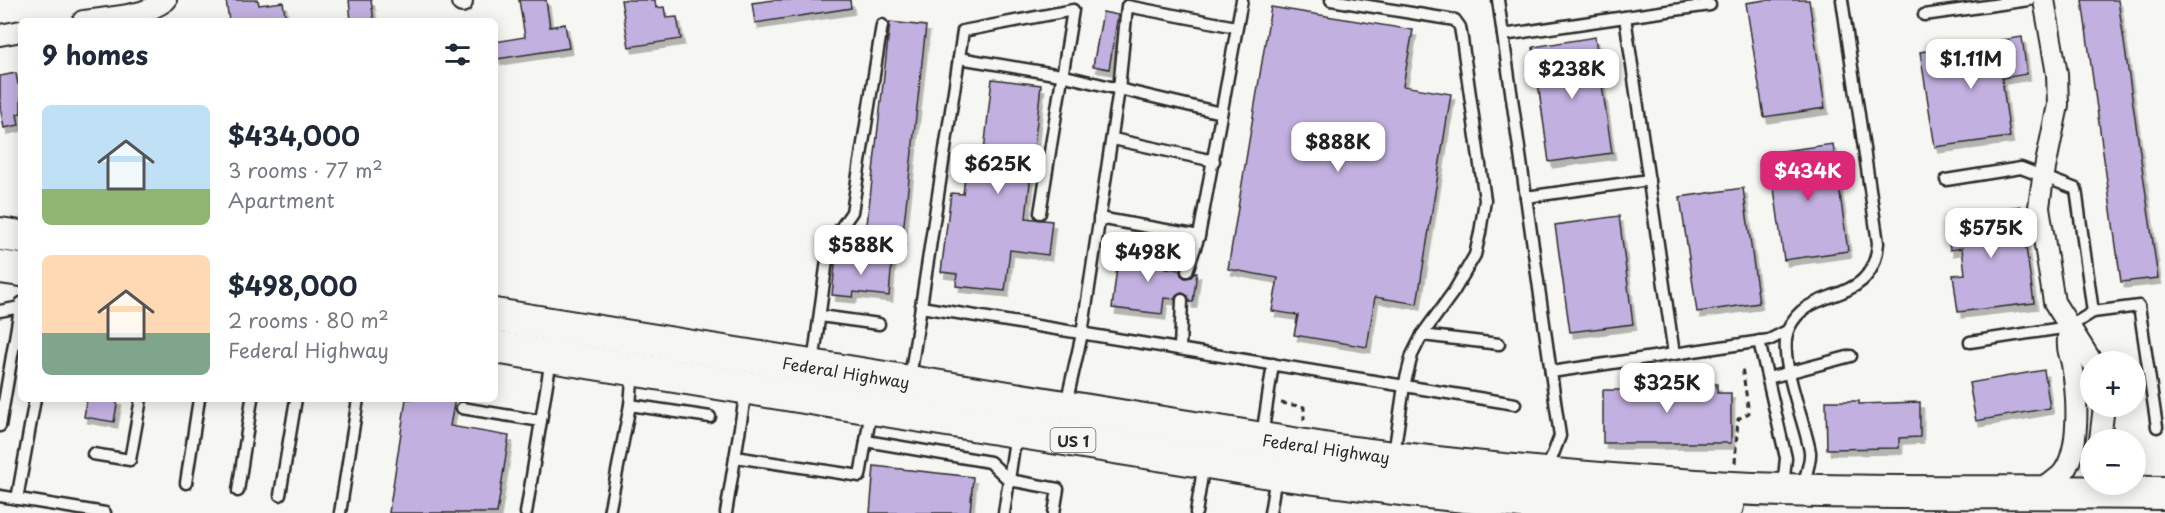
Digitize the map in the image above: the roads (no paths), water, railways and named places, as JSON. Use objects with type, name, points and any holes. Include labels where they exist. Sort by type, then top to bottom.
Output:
[{"type":"main road","points":[[0,234],[18,237]]},
{"type":"main road","points":[[0,267],[18,270]]},
{"type":"main road","name":"Federal Highway","points":[[498,315],[1065,408],[1393,458],[1799,498],[2080,490]]},
{"type":"main road","name":"Federal Highway","points":[[498,347],[1276,473],[1550,509],[1654,513]]},
{"type":"main road","points":[[1135,450],[1164,444],[1235,453],[1252,448],[1261,439]]},
{"type":"main road","points":[[1276,473],[1295,460],[1330,450]]},
{"type":"main road","name":"Federal Highway","points":[[2146,491],[2165,493]]},
{"type":"main road","points":[[1667,513],[1693,504],[1769,507],[1799,498]]},
{"type":"street","points":[[102,18],[145,11],[157,7],[166,0]]},
{"type":"street","points":[[2044,0],[2057,74],[2058,105],[2039,207],[2054,302],[2085,351]]},
{"type":"street","points":[[0,35],[18,32]]},
{"type":"street","points":[[2069,327],[2068,346],[2080,386]]},
{"type":"street","points":[[2038,492],[2061,474],[2067,465],[2080,407]]},
{"type":"lane","points":[[1187,271],[1199,236],[1242,0]]},
{"type":"lane","points":[[1330,0],[1455,20],[1460,27],[1485,200],[1475,255],[1454,291],[1422,335],[1412,355],[1404,386],[1393,458]]},
{"type":"lane","points":[[1498,0],[1560,436],[1552,457],[1541,474]]},
{"type":"lane","points":[[1799,498],[1810,455],[1785,350],[1787,331],[1794,316],[1808,307],[1861,283],[1871,272],[1877,258],[1878,243],[1842,0]]},
{"type":"lane","points":[[1924,15],[2029,0]]},
{"type":"lane","points":[[1503,34],[1710,5]]},
{"type":"lane","points":[[1065,408],[1082,334],[1113,139],[1127,6],[1236,27]]},
{"type":"lane","points":[[909,382],[963,31],[1073,10],[1040,213]]},
{"type":"lane","points":[[1625,17],[1674,354]]},
{"type":"lane","points":[[813,367],[829,245],[852,212],[882,25]]},
{"type":"lane","points":[[959,58],[1061,75],[1221,113]]},
{"type":"lane","points":[[1113,139],[1214,161]]},
{"type":"lane","points":[[1946,180],[2021,168],[2076,189],[2093,312]]},
{"type":"lane","points":[[1526,197],[1649,180]]},
{"type":"lane","points":[[1099,218],[1199,236]]},
{"type":"lane","points":[[829,245],[889,253]]},
{"type":"lane","points":[[1180,348],[1182,300]]},
{"type":"lane","points":[[0,311],[18,306]]},
{"type":"lane","points":[[1970,342],[2069,327],[2093,312],[2139,306],[2157,427]]},
{"type":"lane","points":[[921,307],[1515,404]]},
{"type":"lane","points":[[819,316],[879,324]]},
{"type":"lane","points":[[0,426],[18,322]]},
{"type":"lane","points":[[1551,372],[1768,340],[1787,331]]},
{"type":"lane","points":[[1422,335],[1499,344]]},
{"type":"lane","points":[[1759,341],[1786,458],[1799,498]]},
{"type":"lane","points":[[526,513],[552,356]]},
{"type":"lane","points":[[1768,378],[1851,356]]},
{"type":"lane","points":[[1261,439],[1274,364]]},
{"type":"lane","points":[[609,513],[630,405],[633,370]]},
{"type":"lane","points":[[726,513],[746,387]]},
{"type":"lane","points":[[17,499],[33,402]]},
{"type":"lane","points":[[93,454],[130,460],[140,402]]},
{"type":"lane","points":[[186,483],[199,402]]},
{"type":"lane","points":[[238,491],[252,402]]},
{"type":"lane","points":[[280,495],[296,402]]},
{"type":"lane","points":[[340,513],[358,402]]},
{"type":"lane","points":[[630,405],[710,417]]},
{"type":"lane","points":[[462,408],[541,421]]},
{"type":"lane","points":[[735,457],[860,476],[871,408]]},
{"type":"lane","points":[[1004,513],[1017,431]]},
{"type":"lane","points":[[866,441],[990,462],[1009,480],[1058,489],[1054,513]]},
{"type":"lane","points":[[1196,513],[1205,461]]},
{"type":"lane","points":[[1269,513],[1276,473]]},
{"type":"lane","points":[[0,496],[105,513]]}]
